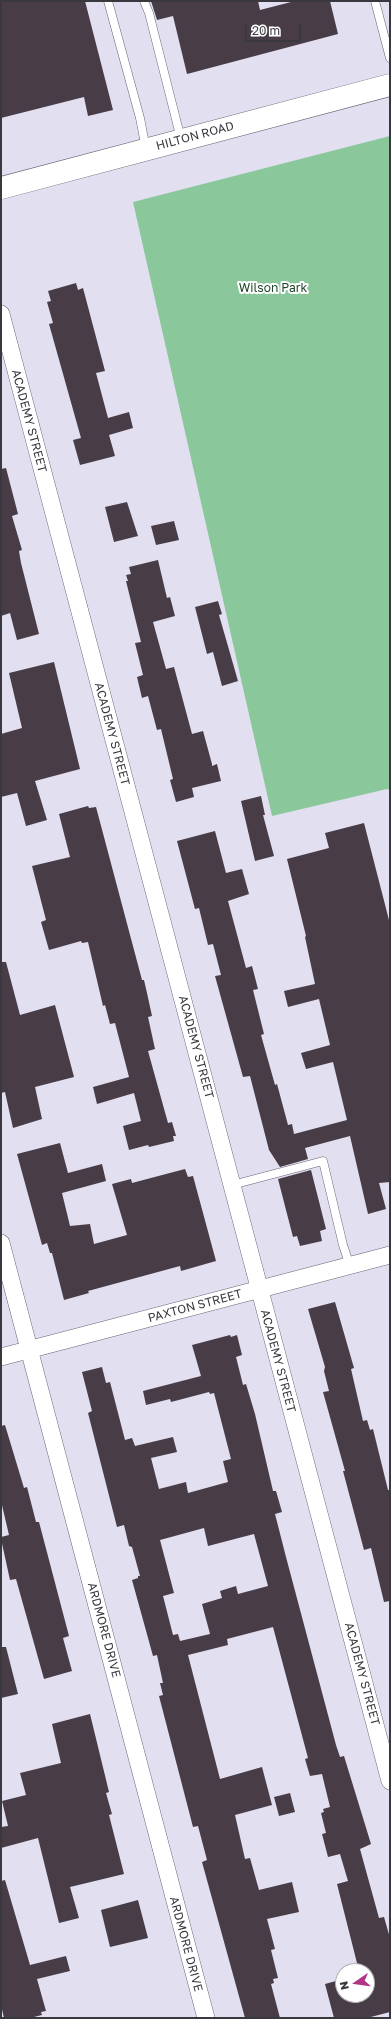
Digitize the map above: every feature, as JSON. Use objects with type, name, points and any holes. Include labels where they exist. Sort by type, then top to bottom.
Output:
[{"type":"street","name":"HILTON ROAD","points":[[1,188],[390,84]]},
{"type":"street","name":"ACADEMY STREET","points":[[1,314],[390,1781]]},
{"type":"street","name":"ARDMORE DRIVE","points":[[1,1243],[206,2018]]},
{"type":"street","name":"PAXTON STREET","points":[[1,1357],[390,1255]]},
{"type":"lane","points":[[108,1],[140,118],[146,149]]},
{"type":"lane","points":[[144,1],[149,13],[181,140]]},
{"type":"lane","points":[[375,1],[390,58]]},
{"type":"lane","points":[[232,1185],[323,1161],[343,1245],[350,1266]]},
{"type":"green space","name":"Wilson Park","points":[[390,136],[390,790],[387,789],[272,816],[133,202]]},
{"type":"building","points":[[1,1],[85,1],[113,110],[88,116],[84,97],[1,118]]},
{"type":"building","points":[[151,1],[258,1],[260,10],[295,1],[330,1],[338,34],[187,74],[173,16],[157,20]]},
{"type":"building","points":[[76,283],[78,290],[83,288],[105,371],[96,373],[108,418],[129,412],[133,428],[109,435],[115,456],[80,465],[73,440],[81,438],[49,324],[53,323],[47,302],[51,301],[48,291]]},
{"type":"building","points":[[6,468],[18,514],[12,516],[22,550],[19,551],[21,563],[39,634],[17,640],[10,613],[1,616],[1,469]]},
{"type":"building","points":[[127,502],[138,536],[114,542],[105,507]]},
{"type":"building","points":[[174,521],[179,540],[156,545],[151,526]]},
{"type":"building","points":[[158,560],[167,598],[170,597],[175,616],[153,622],[166,669],[174,667],[192,734],[203,731],[212,766],[217,764],[221,781],[192,788],[194,797],[176,802],[170,780],[173,779],[161,729],[157,730],[148,696],[142,698],[137,677],[143,675],[135,643],[141,642],[126,581],[128,581],[126,575],[131,574],[129,567]]},
{"type":"building","points":[[218,601],[222,614],[219,615],[238,681],[222,686],[213,652],[207,654],[195,607]]},
{"type":"building","points":[[54,662],[80,769],[35,781],[47,820],[26,826],[17,793],[1,797],[1,734],[22,728],[9,673]]},
{"type":"building","points":[[261,796],[265,815],[263,815],[274,856],[255,861],[241,801]]},
{"type":"building","points":[[88,806],[89,808],[96,807],[142,980],[144,980],[152,1016],[148,1017],[155,1049],[148,1051],[168,1123],[172,1122],[176,1136],[173,1136],[174,1141],[129,1150],[123,1126],[141,1121],[134,1093],[97,1104],[93,1087],[129,1077],[115,1023],[110,1024],[105,1005],[103,1006],[88,942],[82,943],[81,941],[49,950],[41,922],[46,920],[32,866],[70,857],[59,814]]},
{"type":"building","points":[[364,823],[390,924],[390,1182],[379,1183],[386,1209],[368,1214],[350,1136],[305,1148],[308,1159],[280,1167],[269,1150],[250,1076],[243,1077],[215,976],[221,975],[213,944],[208,945],[199,908],[195,909],[177,841],[215,831],[226,873],[242,869],[249,894],[228,901],[246,968],[252,966],[258,989],[253,990],[264,1034],[261,1035],[275,1085],[277,1084],[288,1125],[292,1124],[294,1134],[347,1120],[333,1062],[306,1069],[301,1053],[330,1045],[319,999],[288,1007],[284,991],[315,984],[306,936],[287,859],[329,848],[325,833]]},
{"type":"building","points":[[1,962],[6,962],[20,1015],[55,1005],[74,1077],[35,1087],[42,1119],[13,1128],[5,1092],[1,1093]]},
{"type":"building","points":[[60,1143],[68,1173],[102,1164],[106,1181],[62,1193],[70,1226],[90,1224],[94,1244],[127,1235],[112,1184],[131,1179],[132,1183],[185,1169],[188,1177],[193,1176],[216,1261],[181,1271],[180,1266],[88,1291],[89,1293],[64,1300],[52,1253],[50,1253],[47,1243],[42,1245],[17,1154]]},
{"type":"building","points":[[311,1170],[326,1229],[320,1231],[322,1241],[300,1246],[297,1236],[293,1237],[278,1179]]},
{"type":"building","points":[[335,1302],[354,1368],[351,1369],[363,1421],[367,1420],[370,1430],[373,1429],[388,1490],[390,1490],[390,1601],[384,1602],[371,1548],[364,1550],[343,1471],[345,1471],[323,1392],[329,1391],[324,1371],[325,1367],[308,1309]]},
{"type":"building","points":[[230,1335],[231,1337],[237,1335],[242,1355],[236,1357],[243,1385],[246,1384],[255,1414],[273,1491],[276,1491],[282,1512],[275,1514],[286,1557],[336,1745],[340,1757],[344,1756],[371,1844],[360,1849],[379,1918],[384,1917],[390,1938],[390,2012],[367,2018],[334,2018],[325,1984],[335,1981],[335,2003],[375,2003],[375,1963],[357,1963],[337,1884],[348,1881],[340,1854],[328,1857],[322,1834],[326,1833],[321,1813],[324,1812],[323,1809],[330,1807],[322,1774],[310,1776],[305,1759],[308,1758],[273,1627],[227,1639],[228,1645],[188,1655],[220,1779],[262,1767],[272,1805],[235,1815],[245,1859],[250,1858],[259,1890],[292,1882],[299,1912],[267,1919],[275,1949],[271,1950],[278,1978],[273,1979],[274,1983],[271,1984],[280,2018],[245,2018],[202,1862],[207,1860],[198,1826],[193,1827],[159,1696],[163,1695],[160,1683],[163,1683],[157,1655],[153,1656],[132,1580],[140,1576],[132,1547],[129,1546],[124,1525],[117,1527],[88,1413],[92,1411],[82,1372],[102,1367],[106,1383],[110,1382],[125,1440],[132,1438],[135,1446],[173,1437],[177,1452],[151,1458],[159,1489],[186,1482],[188,1493],[228,1482],[223,1461],[231,1459],[214,1393],[210,1394],[209,1392],[171,1402],[170,1399],[146,1405],[143,1391],[201,1376],[192,1345]],"holes":[[[204,1528],[208,1546],[254,1534],[268,1586],[238,1594],[236,1586],[220,1591],[222,1598],[202,1604],[210,1634],[180,1641],[178,1634],[173,1635],[163,1596],[174,1593],[160,1540]]]},
{"type":"building","points":[[5,1425],[24,1488],[27,1487],[36,1522],[39,1522],[69,1636],[63,1638],[72,1671],[44,1679],[16,1579],[10,1580],[1,1539],[1,1537],[9,1535],[1,1501],[1,1426]]},
{"type":"building","points":[[1,1647],[6,1647],[18,1694],[1,1698]]},
{"type":"building","points":[[90,1714],[109,1792],[106,1793],[112,1814],[109,1815],[124,1874],[70,1887],[79,1918],[59,1923],[38,1838],[1,1848],[1,1827],[8,1826],[2,1801],[26,1795],[20,1773],[61,1763],[52,1724]]},
{"type":"building","points":[[290,1793],[295,1812],[279,1816],[274,1797]]},
{"type":"building","points":[[5,1880],[30,1965],[66,1956],[70,1971],[37,1979],[46,2011],[41,2012],[42,2015],[30,2018],[4,2018],[1,2005],[1,1881]]},
{"type":"building","points":[[138,1900],[148,1938],[110,1947],[101,1910]]}]
